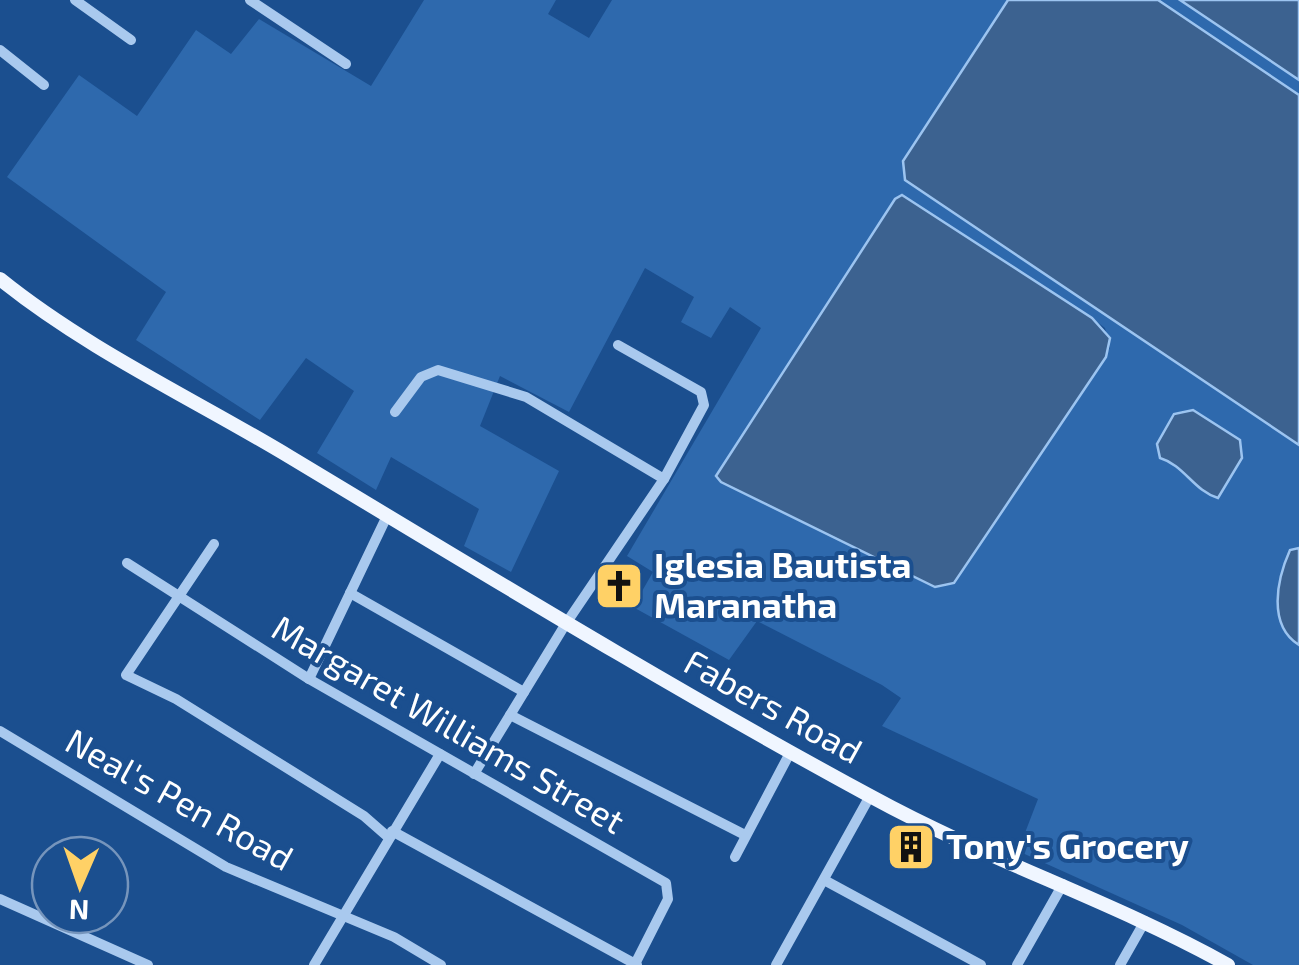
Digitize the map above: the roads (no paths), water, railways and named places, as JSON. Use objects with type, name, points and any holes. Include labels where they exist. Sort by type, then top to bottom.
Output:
[{"type":"main road","name":"Fabers Road","points":[[0,279],[80,336],[565,625],[870,796],[1145,921],[1228,965]]},
{"type":"street","points":[[75,0],[131,40]]},
{"type":"street","points":[[250,0],[346,64]]},
{"type":"street","points":[[0,50],[44,85]]},
{"type":"street","points":[[474,774],[565,625],[664,478],[702,412],[704,397],[618,346]]},
{"type":"street","points":[[395,412],[420,377],[438,370],[475,384],[510,389],[664,478]]},
{"type":"street","points":[[309,679],[387,516]]},
{"type":"street","points":[[214,544],[126,675],[176,699],[390,834],[636,964]]},
{"type":"street","name":"Margaret Williams Street","points":[[127,564],[309,679],[666,883],[668,900],[636,964]]},
{"type":"street","points":[[350,593],[524,692]]},
{"type":"street","points":[[510,716],[745,835]]},
{"type":"street","name":"Neal's Pen Road","points":[[0,731],[210,858],[394,937],[442,965]]},
{"type":"street","points":[[735,857],[791,750]]},
{"type":"street","points":[[314,965],[340,915],[440,754]]},
{"type":"street","points":[[776,965],[870,796]]},
{"type":"street","points":[[826,881],[981,965]]},
{"type":"street","points":[[1017,965],[1064,884]]},
{"type":"street","points":[[0,899],[148,965]]},
{"type":"street","points":[[1120,965],[1145,921]]},
{"type":"place","name":"Iglesia Bautista Maranatha","points":[[619,586]]},
{"type":"place","name":"Tony's Grocery","points":[[911,847]]}]
